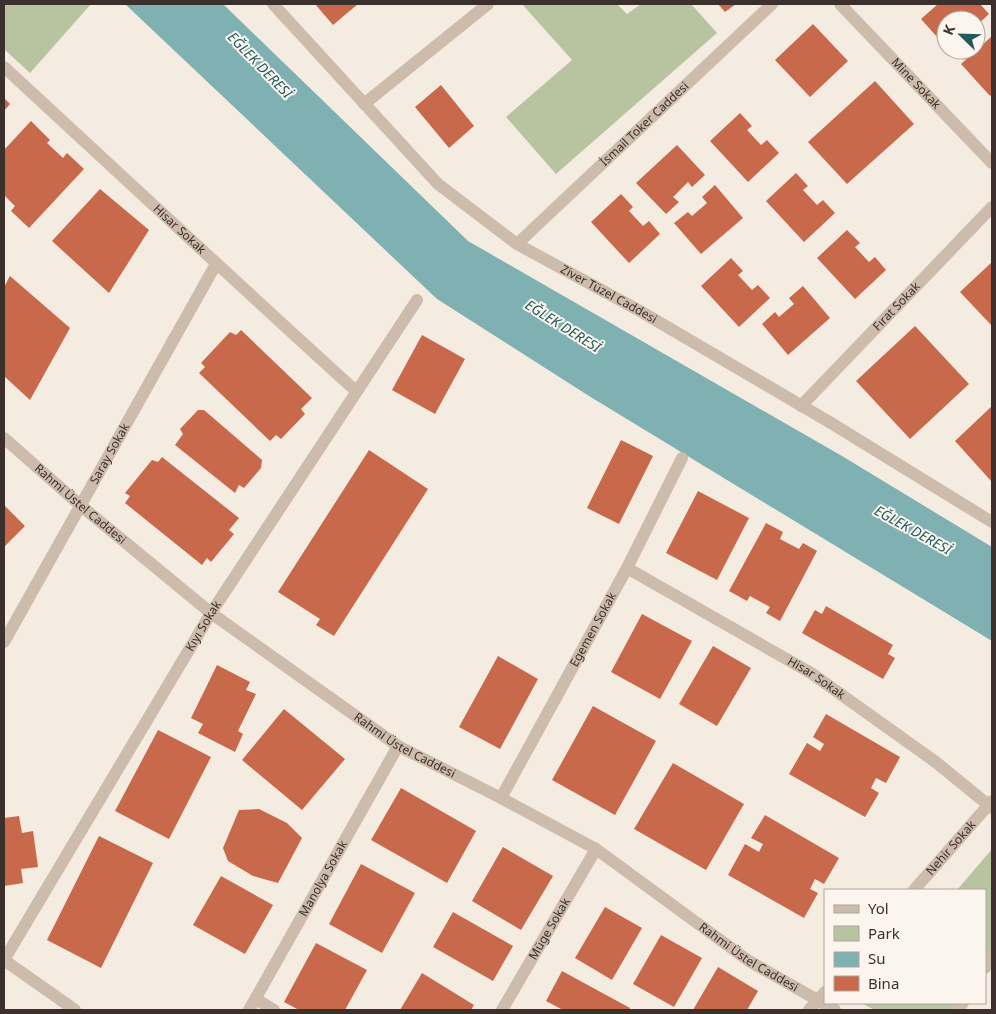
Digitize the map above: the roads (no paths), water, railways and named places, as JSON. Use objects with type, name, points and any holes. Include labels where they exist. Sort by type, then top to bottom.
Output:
[{"type":"street","name":"Ziver Tüzel Caddesi","points":[[273,4],[438,184],[517,244],[640,311],[992,522]]},
{"type":"street","points":[[364,104],[488,4]]},
{"type":"street","name":"İsmail Toker Caddesi","points":[[517,244],[772,4]]},
{"type":"street","name":"Mine Sokak","points":[[840,4],[992,163]]},
{"type":"street","name":"Hisar Sokak","points":[[4,67],[356,391]]},
{"type":"street","name":"Fırat Sokak","points":[[801,406],[992,207]]},
{"type":"street","name":"Saray Sokak","points":[[4,642],[216,264]]},
{"type":"street","name":"Kıyı Sokak","points":[[4,960],[211,613],[417,300]]},
{"type":"street","name":"Rahmi Üstel Caddesi","points":[[4,438],[80,505],[211,613],[398,746],[502,798],[596,849],[749,961],[821,996]]},
{"type":"street","name":"Egemen Sokak","points":[[502,798],[627,568],[682,458]]},
{"type":"street","name":"Hisar Sokak","points":[[627,568],[811,673],[938,762],[991,805]]},
{"type":"street","name":"Manolya Sokak","points":[[252,1005],[398,746]]},
{"type":"street","name":"Nehir Sokak","points":[[915,889],[991,805]]},
{"type":"street","name":"Müge Sokak","points":[[502,1010],[596,849]]},
{"type":"street","points":[[4,960],[56,1004],[75,1010]]},
{"type":"street","points":[[809,1010],[821,996]]},
{"type":"street","points":[[252,1005],[274,1010]]},
{"type":"water","name":"EĞLEK DERESİ","points":[[125,4],[223,4],[468,241],[842,456],[992,547],[992,641],[589,396],[437,299]]}]
